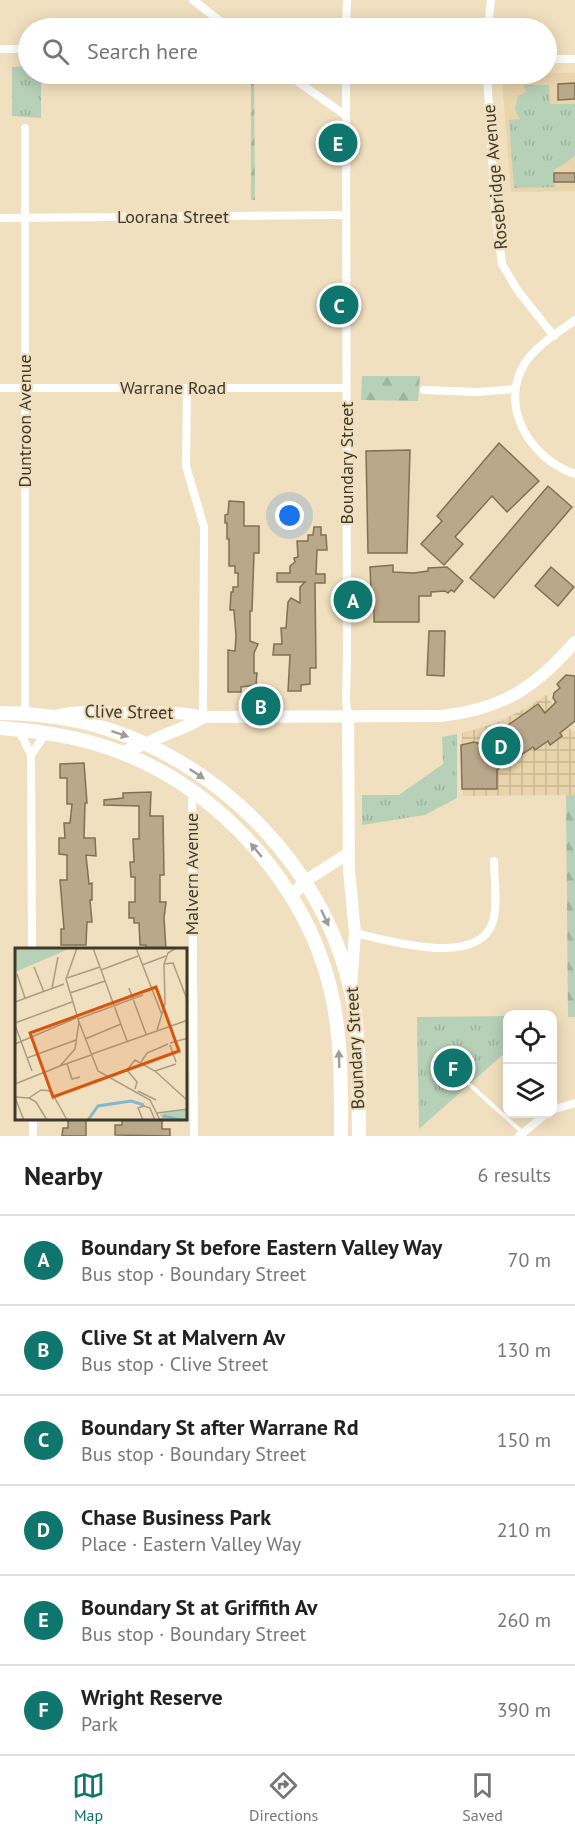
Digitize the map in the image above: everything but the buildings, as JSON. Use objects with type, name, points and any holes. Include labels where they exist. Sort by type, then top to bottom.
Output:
[{"type":"highway","points":[[0,713],[54,716],[147,744],[192,770],[237,804],[277,843],[305,881],[328,925],[351,990]]},
{"type":"highway","name":"Boundary Street","points":[[0,728],[46,733],[79,740],[120,752],[168,776],[192,792],[244,836],[275,873],[310,933],[330,986],[337,1026],[341,1136]]},
{"type":"highway","name":"Boundary Street","points":[[351,990],[357,1041],[359,1136]]},
{"type":"main road","name":"Clive Street","points":[[54,716],[74,711],[188,713],[203,717],[440,716],[480,710],[516,694],[532,683],[575,642]]},
{"type":"main road","name":"Boundary Street","points":[[348,716],[349,853],[355,933],[351,990]]},
{"type":"main road","name":"Clive Street","points":[[120,752],[147,744],[190,726],[203,717]]},
{"type":"main road","points":[[291,897],[305,881],[349,853]]},
{"type":"street","points":[[193,0],[216,18]]},
{"type":"street","points":[[346,18],[347,0]]},
{"type":"street","points":[[489,18],[491,0]]},
{"type":"street","points":[[0,49],[18,49]]},
{"type":"street","points":[[557,59],[575,60]]},
{"type":"street","points":[[301,84],[345,115]]},
{"type":"street","name":"Boundary Street","points":[[346,84],[346,700],[348,716]]},
{"type":"street","name":"Rosebridge Avenue","points":[[488,84],[495,208],[502,264],[518,291],[554,336]]},
{"type":"street","name":"Duntroon Avenue","points":[[25,128],[26,713]]},
{"type":"street","name":"Loorana Street","points":[[0,218],[346,215]]},
{"type":"street","points":[[575,320],[527,360],[518,376],[515,389],[515,408],[518,419],[530,441],[558,466],[575,474]]},
{"type":"street","name":"Warrane Road","points":[[0,388],[346,388]]},
{"type":"street","points":[[187,388],[186,466],[204,528],[203,717]]},
{"type":"street","points":[[424,390],[477,392],[515,389]]},
{"type":"street","points":[[16,730],[31,755]]},
{"type":"street","points":[[32,948],[31,755],[46,733]]},
{"type":"street","name":"Malvern Avenue","points":[[192,792],[194,1136]]},
{"type":"street","points":[[355,933],[426,948],[467,946],[484,938],[493,922],[494,861]]},
{"type":"street","points":[[557,1108],[575,1103]]},
{"type":"street","points":[[520,1134],[540,1118]]},
{"type":"lane","points":[[470,1084],[520,1134]]},
{"type":"shaded area","points":[[557,73],[575,73],[575,191],[511,192],[502,84],[557,84]]},
{"type":"shaded area","points":[[546,695],[572,732],[575,730],[575,795],[463,796],[462,733],[494,724]]},
{"type":"green space","points":[[12,67],[18,67],[18,84],[41,84],[41,118],[12,116]]},
{"type":"green space","points":[[251,84],[254,84],[255,200],[251,200]]},
{"type":"green space","points":[[523,85],[549,85],[550,104],[575,104],[575,155],[554,170],[555,187],[514,188],[509,120],[520,119],[515,109],[518,96],[527,92]]},
{"type":"green space","points":[[362,376],[420,376],[418,401],[361,400]]},
{"type":"green space","points":[[457,734],[457,798],[425,815],[362,825],[362,795],[399,795],[443,764],[442,737]]},
{"type":"green space","points":[[566,795],[575,795],[575,1017],[568,1017]]},
{"type":"green space","points":[[503,1016],[503,1055],[419,1129],[417,1017]]},
{"type":"place","name":"Boundary St at Griffith Av","points":[[338,143]]},
{"type":"place","name":"Boundary St after Warrane Rd","points":[[339,305]]},
{"type":"place","name":"Boundary St before Eastern Valley Way","points":[[353,600]]},
{"type":"place","name":"Clive St at Malvern Av","points":[[261,706]]},
{"type":"place","name":"Chase Business Park","points":[[501,746]]},
{"type":"place","name":"Wright Reserve","points":[[453,1068]]}]
